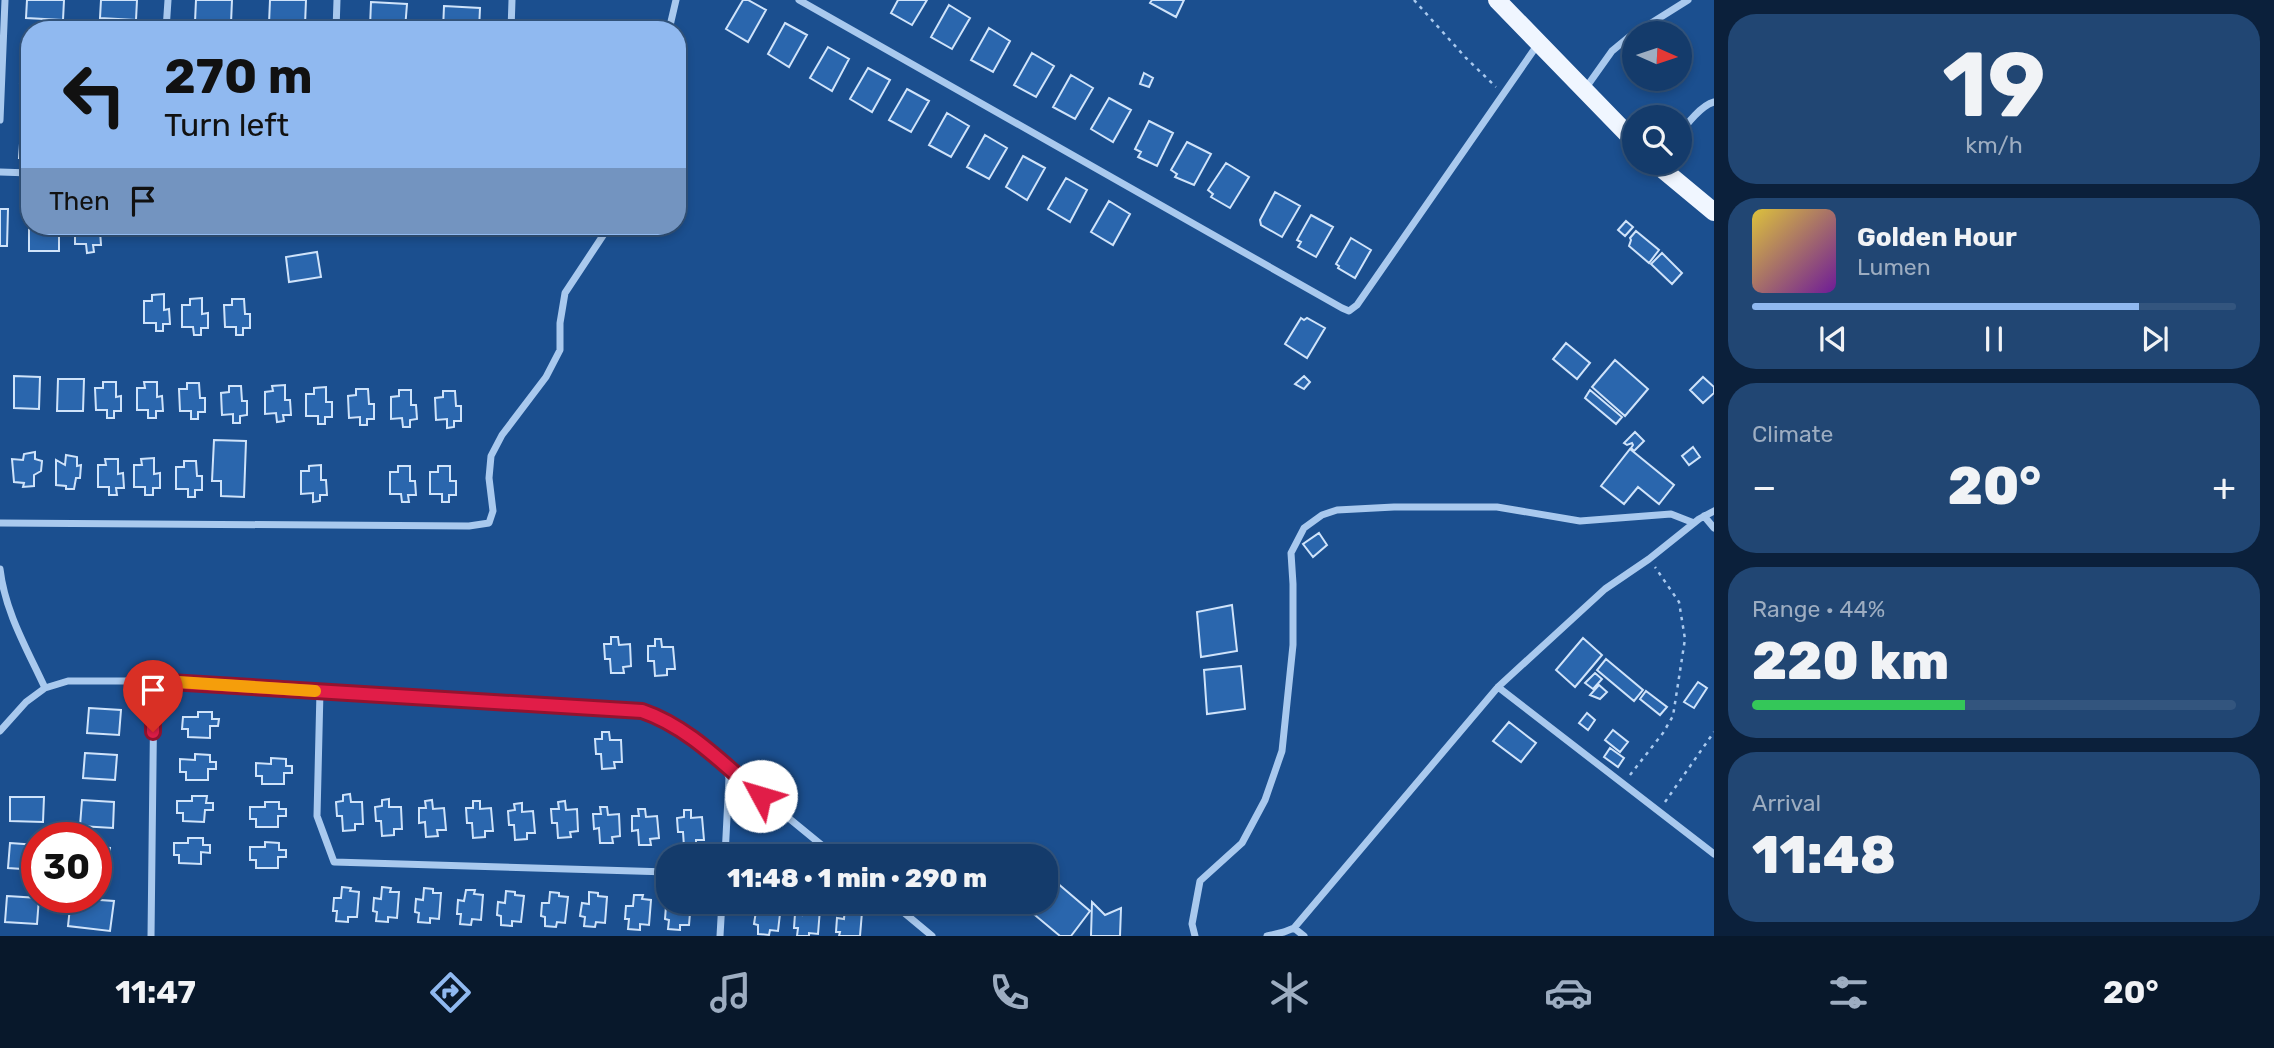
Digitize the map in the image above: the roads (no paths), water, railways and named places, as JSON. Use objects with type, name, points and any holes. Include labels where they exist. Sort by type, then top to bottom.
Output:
[{"type":"main road","points":[[1497,0],[1622,129]]},
{"type":"main road","points":[[1672,175],[1714,212]]},
{"type":"street","points":[[0,121],[5,0]]},
{"type":"street","points":[[167,21],[168,0]]},
{"type":"street","points":[[337,0],[337,21]]},
{"type":"street","points":[[511,21],[512,0]]},
{"type":"street","points":[[671,21],[676,0]]},
{"type":"street","points":[[799,0],[1349,310],[1357,305],[1539,43]]},
{"type":"street","points":[[1584,90],[1612,51],[1629,37],[1688,0]]},
{"type":"street","points":[[1692,120],[1706,104],[1714,102]]},
{"type":"street","points":[[0,172],[21,173]]},
{"type":"street","points":[[0,523],[469,526],[489,523],[493,511],[489,478],[491,456],[502,435],[545,377],[560,350],[565,293],[605,235]]},
{"type":"street","points":[[1195,936],[1192,924],[1200,881],[1242,844],[1265,800],[1282,751],[1293,645],[1291,553],[1304,528],[1322,515],[1337,510],[1394,507],[1497,507],[1580,521],[1671,514],[1694,523]]},
{"type":"street","points":[[1267,936],[1294,928],[1498,687],[1605,589],[1714,511]]},
{"type":"street","points":[[1704,516],[1714,527]]},
{"type":"street","points":[[0,569],[11,617],[46,688]]},
{"type":"street","points":[[0,731],[26,702],[46,688],[68,681],[153,681],[642,711],[663,718],[716,757],[820,844]]},
{"type":"street","points":[[151,936],[153,681]]},
{"type":"street","points":[[1498,687],[1714,854]]},
{"type":"street","points":[[320,691],[317,816],[334,862],[656,872]]},
{"type":"street","points":[[725,766],[729,778],[726,844]]},
{"type":"street","points":[[720,936],[721,914]]},
{"type":"street","points":[[906,914],[932,936]]},
{"type":"street","points":[[1294,928],[1304,936]]}]
